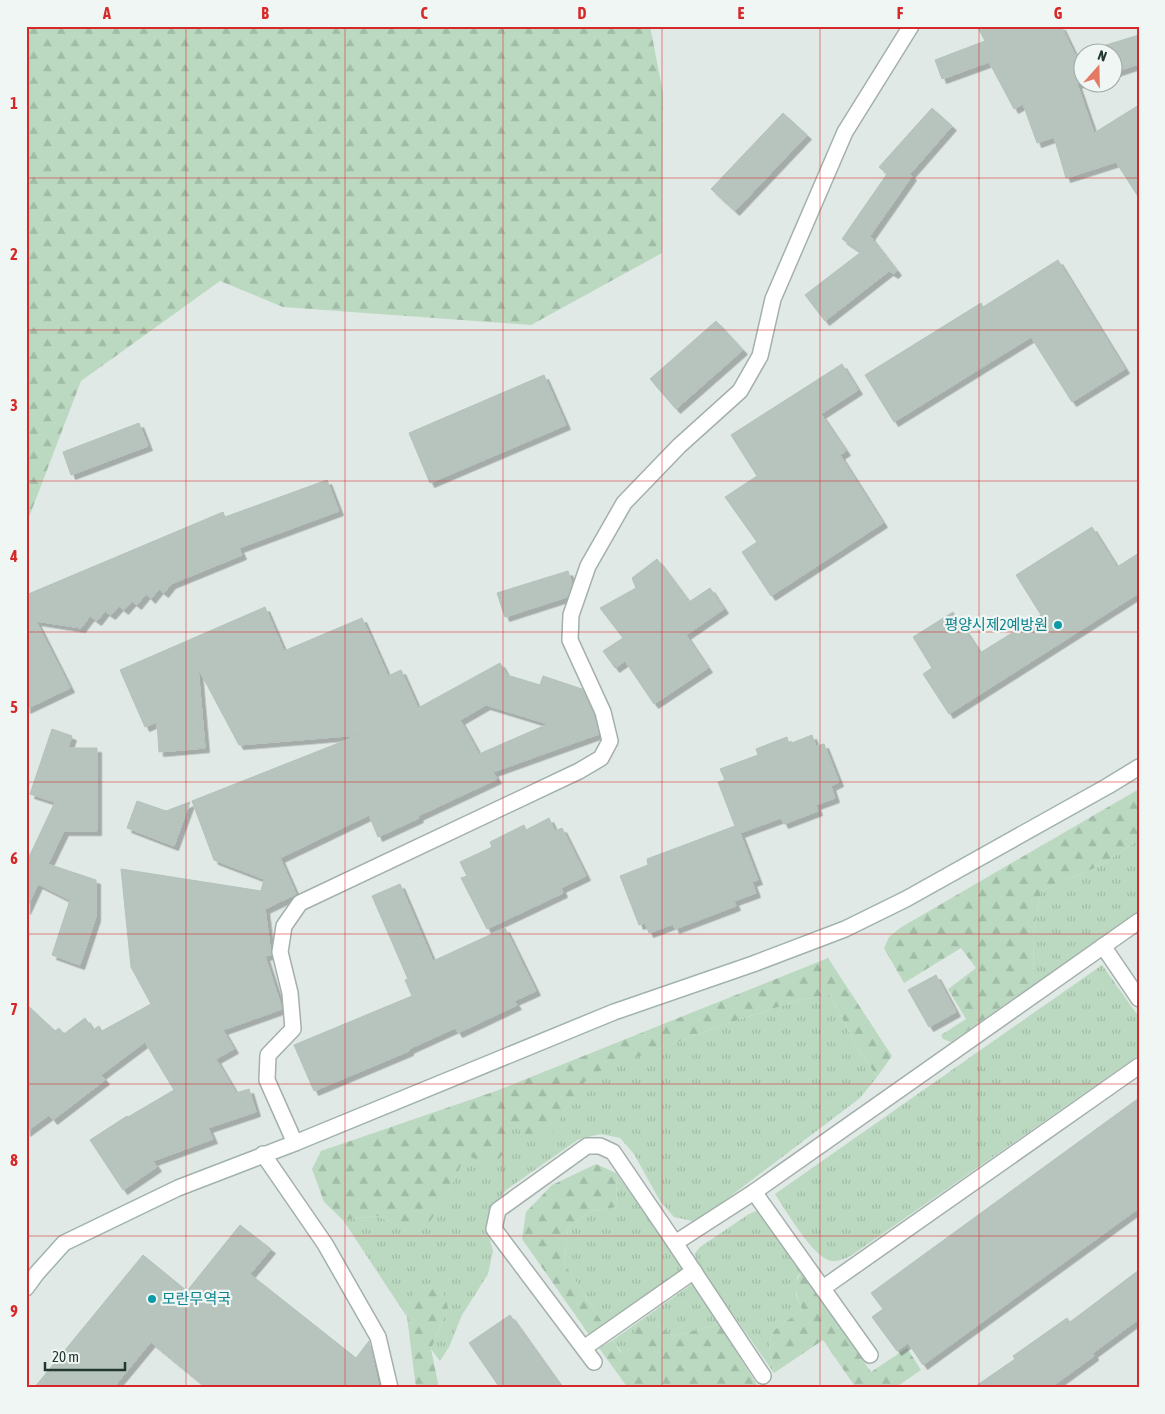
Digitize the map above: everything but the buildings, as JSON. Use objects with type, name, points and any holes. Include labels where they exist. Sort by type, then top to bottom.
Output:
[{"type":"street","points":[[294,1143],[267,1080],[268,1055],[293,1029],[290,993],[280,952],[284,926],[300,903],[580,771],[601,758],[610,741],[603,712],[570,640],[571,615],[588,566],[624,503],[679,446],[740,391],[760,356],[773,299],[845,132],[911,26]]},
{"type":"street","points":[[26,1288],[64,1243],[178,1188],[294,1143],[614,1012],[753,964],[845,929],[914,894],[1139,767]]},
{"type":"street","points":[[675,1243],[754,1192],[1139,921]]},
{"type":"street","points":[[1103,946],[1139,998]]},
{"type":"street","points":[[823,1288],[1139,1066]]},
{"type":"street","points":[[594,1362],[494,1229],[498,1210],[587,1146],[600,1146],[613,1152],[763,1376]]},
{"type":"street","points":[[263,1154],[325,1244],[378,1337],[390,1388]]},
{"type":"street","points":[[754,1192],[870,1355]]},
{"type":"street","points":[[584,1348],[694,1271]]},
{"type":"green space","points":[[26,26],[650,26],[663,93],[662,253],[531,325],[283,307],[220,281],[81,381],[26,525]]},
{"type":"green space","points":[[1139,789],[1139,840],[1099,866],[1041,891],[1033,934],[1034,984],[951,1042],[943,1039],[941,1035],[966,1019],[948,989],[976,968],[961,948],[904,983],[884,948],[889,937],[900,928]]},
{"type":"green space","points":[[1139,840],[1139,911],[1034,984],[1033,934],[1041,891],[1099,866]]},
{"type":"green space","points":[[828,958],[892,1056],[877,1077],[854,1042],[830,994],[793,1002],[717,1027],[590,1075],[566,1107],[551,1136],[529,1137],[509,1122],[507,1151],[491,1166],[466,1155],[447,1195],[427,1226],[399,1227],[378,1216],[343,1220],[324,1202],[312,1169],[321,1151],[496,1091]]},
{"type":"green space","points":[[1102,965],[1139,1017],[1138,1056],[852,1255],[832,1261],[826,1259],[812,1247],[798,1230],[775,1194]]},
{"type":"green space","points":[[830,994],[854,1042],[877,1077],[860,1098],[699,1220],[692,1221],[674,1217],[660,1201],[634,1154],[620,1138],[601,1134],[579,1139],[506,1190],[497,1202],[488,1232],[493,1251],[488,1274],[462,1315],[449,1347],[440,1361],[431,1349],[448,1308],[406,1309],[407,1317],[343,1220],[378,1216],[399,1227],[447,1195],[466,1154],[509,1121],[550,1136],[566,1107],[589,1075],[717,1027],[793,1002]]},
{"type":"green space","points":[[596,1164],[616,1173],[617,1207],[591,1211],[568,1228],[564,1263],[604,1325],[590,1336],[522,1239],[526,1212],[552,1185]]},
{"type":"green space","points":[[616,1173],[685,1270],[604,1325],[564,1263],[568,1228],[591,1211],[617,1207]]},
{"type":"green space","points":[[756,1211],[763,1216],[802,1272],[797,1277],[796,1295],[802,1309],[777,1328],[771,1335],[770,1352],[774,1373],[696,1261],[695,1253],[700,1247]]},
{"type":"green space","points":[[802,1272],[871,1372],[907,1348],[921,1370],[895,1388],[856,1388],[823,1340],[774,1373],[770,1352],[771,1335],[777,1328],[802,1309],[796,1286]]},
{"type":"green space","points":[[692,1284],[719,1324],[674,1336],[656,1325],[622,1353],[613,1340]]},
{"type":"green space","points":[[418,1286],[443,1290],[448,1308],[431,1349],[439,1388],[416,1388],[406,1309]]},
{"type":"green space","points":[[638,1323],[656,1325],[674,1336],[719,1324],[759,1388],[628,1388],[599,1348],[613,1340],[621,1353],[629,1349]]},
{"type":"place","name":"평양시제2예방원","points":[[1058,625]]},
{"type":"place","name":"모란무역국","points":[[152,1299]]}]
